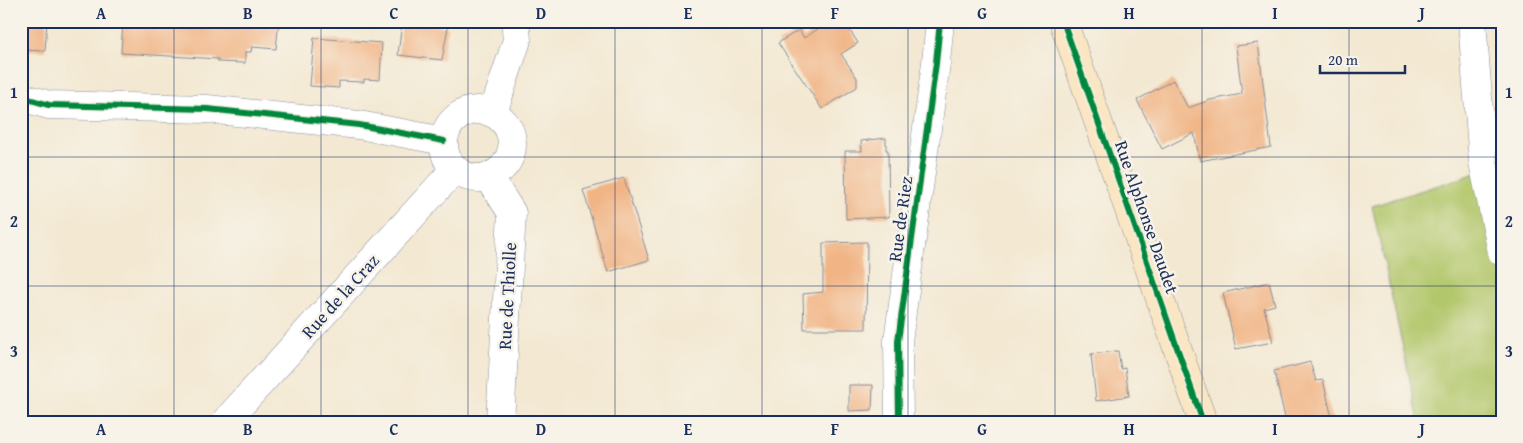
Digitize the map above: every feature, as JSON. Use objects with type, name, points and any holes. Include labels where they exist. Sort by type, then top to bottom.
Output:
[{"type":"street","points":[[493,113],[517,40],[515,21]]},
{"type":"street","name":"Rue de Riez","points":[[899,422],[898,341],[935,72],[940,21]]},
{"type":"street","name":"Rue Alphonse Daudet","points":[[1064,21],[1203,422]]},
{"type":"street","points":[[1472,21],[1483,162],[1502,252]]},
{"type":"street","points":[[21,97],[49,105],[206,109],[360,125],[444,141]]},
{"type":"street","points":[[472,110],[493,113],[509,129],[512,140],[511,152],[506,162],[498,171],[488,176],[476,178],[465,176],[448,161],[444,151],[447,130],[461,114],[472,110]]},
{"type":"street","name":"Rue de la Craz","points":[[225,422],[455,169]]},
{"type":"street","name":"Rue de Thiolle","points":[[488,176],[512,213],[500,422]]},
{"type":"green space","points":[[1502,165],[1502,422],[1419,422],[1372,206]]},
{"type":"building","points":[[21,21],[47,21],[45,51],[21,50]]},
{"type":"building","points":[[123,21],[279,21],[276,49],[252,47],[251,52],[245,52],[245,63],[218,62],[218,59],[121,53]]},
{"type":"building","points":[[402,21],[448,27],[442,60],[398,55]]},
{"type":"building","points":[[830,21],[844,21],[858,43],[841,54],[857,78],[857,87],[822,109],[778,43],[799,30],[804,38]]},
{"type":"building","points":[[314,38],[382,43],[380,80],[364,79],[364,82],[339,81],[339,88],[310,86]]},
{"type":"building","points":[[1258,43],[1271,147],[1200,161],[1194,133],[1162,149],[1137,100],[1173,80],[1188,108],[1210,100],[1242,94],[1236,46]]},
{"type":"building","points":[[886,138],[886,150],[888,150],[889,217],[846,219],[845,151],[862,151],[861,141]]},
{"type":"building","points":[[624,178],[649,260],[608,272],[583,190]]},
{"type":"building","points":[[867,242],[866,329],[804,329],[803,294],[823,292],[823,243]]},
{"type":"building","points":[[1269,282],[1275,305],[1264,308],[1273,342],[1236,349],[1223,293]]},
{"type":"building","points":[[1118,351],[1121,369],[1125,368],[1129,396],[1096,401],[1091,354]]},
{"type":"building","points":[[1310,362],[1316,381],[1323,380],[1333,422],[1286,422],[1274,371]]},
{"type":"building","points":[[849,385],[873,385],[872,410],[849,411]]},
{"type":"cycle path","points":[[899,422],[898,341],[940,21]]},
{"type":"cycle path","points":[[1063,21],[1203,422]]},
{"type":"cycle path","points":[[21,97],[49,105],[207,109],[359,125],[444,141]]}]
